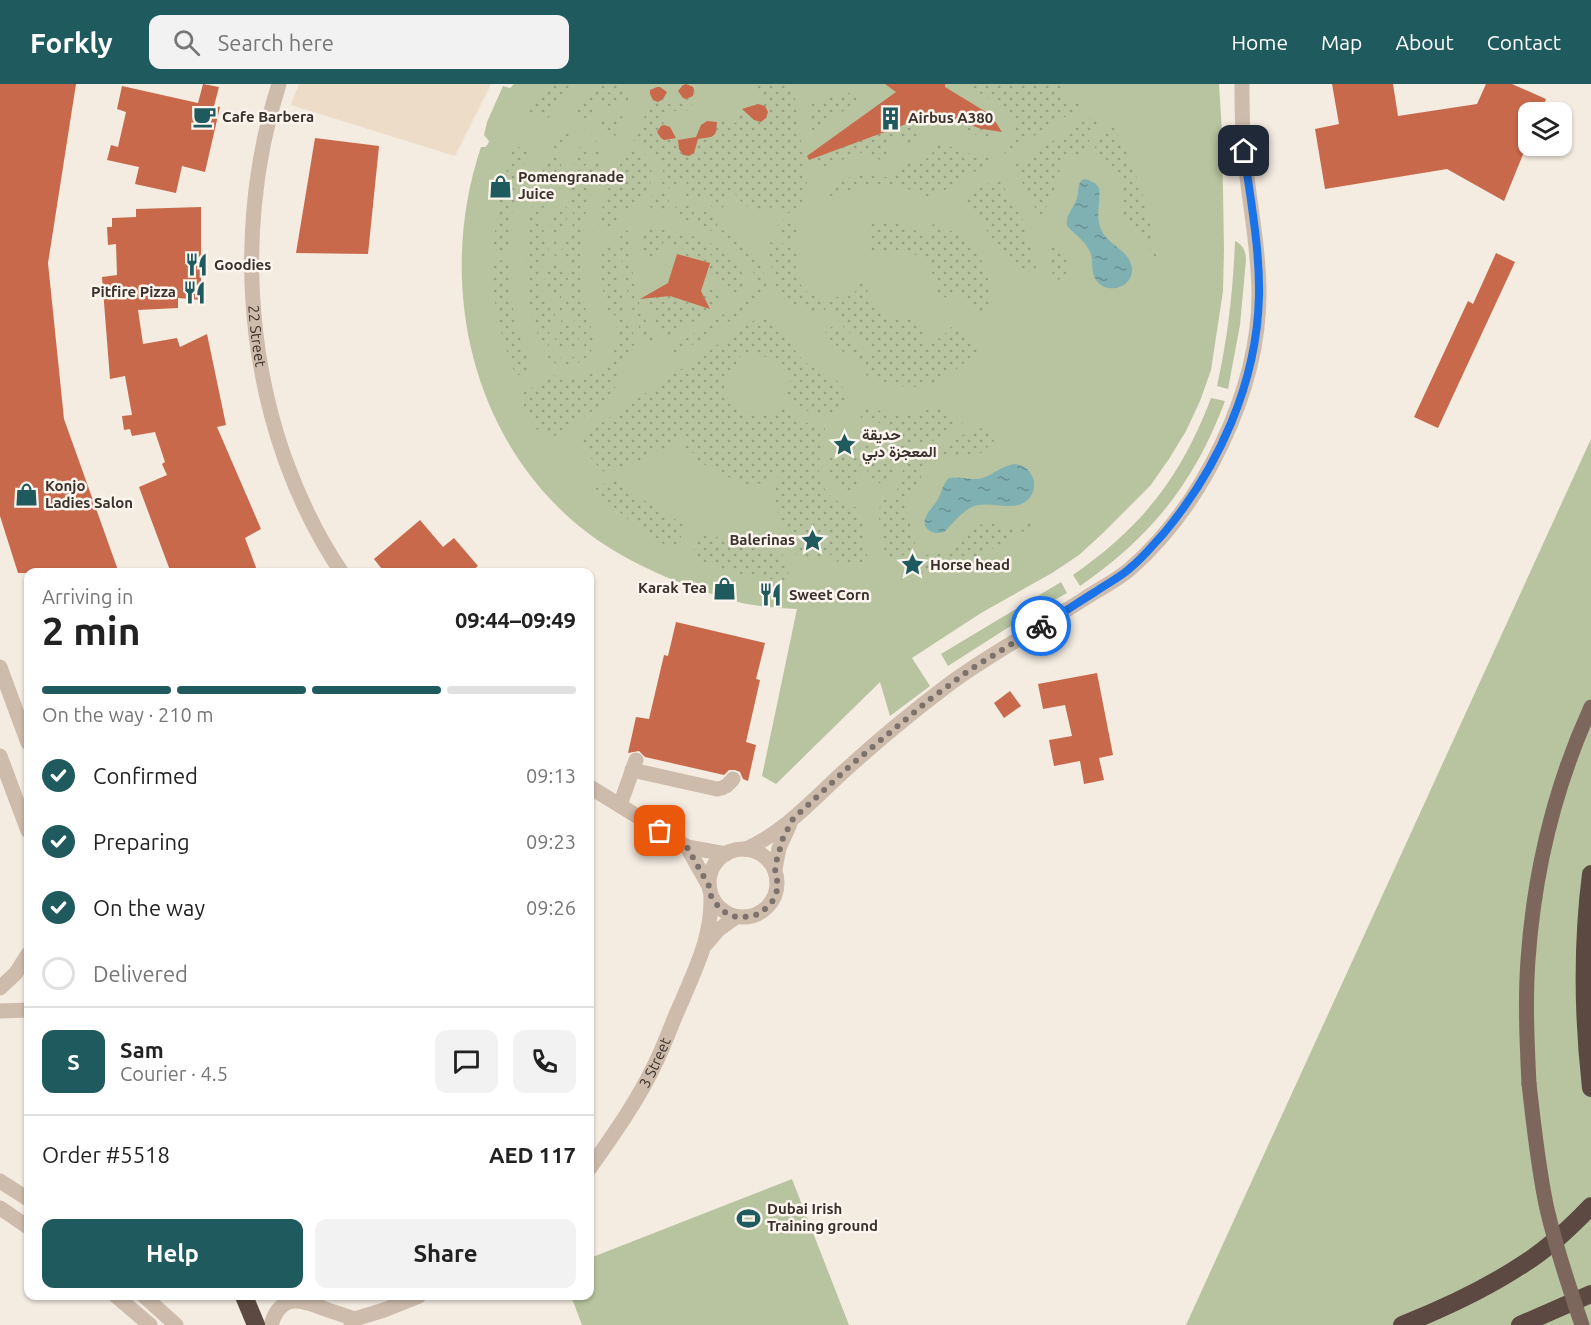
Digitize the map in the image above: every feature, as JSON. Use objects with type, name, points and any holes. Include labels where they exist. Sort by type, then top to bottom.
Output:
[{"type":"highway","points":[[1591,874],[1584,948],[1587,1051],[1591,1088]]},
{"type":"highway","points":[[1585,995],[1591,966]]},
{"type":"highway","points":[[1402,1325],[1484,1289],[1527,1262],[1567,1231],[1591,1206]]},
{"type":"highway","points":[[1520,1325],[1591,1294]]},
{"type":"highway","points":[[246,1300],[256,1325]]},
{"type":"main road","points":[[1582,1325],[1563,1269],[1547,1208],[1528,1084],[1527,1020],[1528,960],[1535,900],[1546,840],[1562,782],[1591,707]]},
{"type":"street","name":"22 Street","points":[[279,84],[264,140],[255,208],[253,296],[256,336],[262,376],[283,453],[310,517],[339,568]]},
{"type":"street","points":[[594,790],[687,847],[726,854],[746,849],[766,839],[793,819],[851,765],[949,684],[1129,570],[1167,530],[1199,486],[1233,420],[1251,363],[1257,328],[1258,265],[1244,151],[1242,84]]},
{"type":"street","points":[[0,667],[24,731]]},
{"type":"street","points":[[0,756],[24,820]]},
{"type":"street","points":[[620,806],[634,765],[717,789],[728,785],[733,779]]},
{"type":"street","points":[[687,847],[718,906],[726,913],[736,917],[753,916],[761,913],[772,902],[778,886],[775,869],[783,838],[793,819]]},
{"type":"street","points":[[746,849],[763,855],[775,869]]},
{"type":"street","points":[[710,891],[710,877],[713,868],[726,854]]},
{"type":"street","name":"3 Street","points":[[594,1162],[637,1098],[657,1061],[705,947],[710,922],[710,891]]},
{"type":"street","name":"3 Street","points":[[705,947],[718,930],[736,917]]},
{"type":"street","points":[[0,988],[16,973],[24,960]]},
{"type":"street","points":[[0,1011],[24,1010]]},
{"type":"street","points":[[0,1181],[24,1196]]},
{"type":"street","points":[[0,1208],[24,1224]]},
{"type":"street","points":[[121,1300],[150,1325]]},
{"type":"street","points":[[148,1300],[176,1325]]},
{"type":"street","points":[[271,1325],[278,1301],[302,1300],[353,1322],[409,1300]]},
{"type":"green space","name":"حديقة المعجزة دبي","points":[[514,84],[1219,84],[1222,132],[1223,291],[1211,370],[1186,431],[1150,486],[1079,555],[981,613],[912,658],[930,686],[890,716],[880,682],[776,784],[762,776],[797,609],[741,603],[695,588],[621,555],[587,532],[556,505],[525,468],[500,427],[481,383],[469,337],[462,289],[462,241],[469,194],[481,147],[485,147],[489,141],[484,135],[487,122],[503,86],[510,88]]},
{"type":"green space","points":[[548,84],[571,84],[547,120],[529,112]]},
{"type":"green space","points":[[599,84],[618,84],[624,89],[628,98],[629,108],[623,109],[619,93],[609,90],[601,93],[593,104],[592,111],[600,120],[617,119],[628,112],[614,138],[596,123],[573,115],[594,87]]},
{"type":"green space","points":[[684,84],[697,84],[699,96],[692,103],[693,110],[674,111],[662,117],[664,125],[658,132],[664,140],[670,137],[679,143],[680,151],[686,156],[695,151],[694,141],[725,119],[729,123],[735,123],[739,119],[738,113],[750,111],[754,120],[761,122],[766,118],[768,112],[757,93],[758,84],[793,85],[807,184],[803,200],[797,208],[782,216],[775,206],[757,210],[746,206],[734,192],[727,194],[726,204],[723,207],[716,209],[709,205],[707,200],[710,191],[705,189],[704,194],[697,200],[687,197],[684,189],[687,182],[681,178],[675,187],[664,187],[660,179],[665,166],[633,140],[653,100],[663,99],[673,104],[692,96],[693,87]]},
{"type":"green space","points":[[970,84],[1081,84],[1063,86],[1064,102],[1088,100],[1088,103],[943,191],[925,198],[900,186],[889,184],[868,185],[831,196],[826,194],[828,187],[862,172],[886,177],[904,161],[921,161],[930,156],[938,142],[979,156],[999,156],[1007,151],[1013,142],[1014,135],[1011,118],[1005,110]]},
{"type":"green space","points":[[607,92],[618,100],[617,109],[597,101]]},
{"type":"green space","points":[[845,92],[857,101],[813,133],[807,105]]},
{"type":"green space","points":[[936,113],[995,129],[997,136],[992,140],[984,138],[938,119],[916,128],[919,137],[914,144],[908,144],[896,135],[884,144],[888,153],[882,160],[863,152],[824,167],[817,165],[815,158],[818,148],[829,152]]},
{"type":"green space","points":[[1094,115],[1100,121],[1082,154],[1063,162],[1053,192],[1040,219],[1028,192],[1012,167]]},
{"type":"green space","points":[[1111,122],[1128,155],[1141,189],[1157,261],[1148,245],[1123,221],[1120,211],[1122,189],[1117,173],[1107,160],[1092,152]]},
{"type":"green space","points":[[577,130],[567,139],[560,151],[563,176],[561,188],[543,208],[540,218],[549,247],[538,282],[539,287],[553,305],[555,314],[548,343],[550,349],[561,358],[572,358],[581,351],[585,339],[566,306],[572,279],[562,248],[563,241],[574,220],[569,196],[572,186],[593,159],[591,135],[601,148],[602,160],[585,216],[580,268],[584,302],[594,341],[585,359],[566,366],[551,360],[544,351],[538,335],[528,290],[527,245],[534,200],[549,157],[562,137]]},
{"type":"green space","points":[[587,142],[588,159],[577,173],[574,164],[576,151]]},
{"type":"green space","points":[[514,145],[529,152],[514,201],[510,252],[493,252],[501,191]]},
{"type":"green space","points":[[631,145],[648,156],[651,176],[647,192],[636,204],[618,211],[617,228],[598,227],[610,184]]},
{"type":"green space","points":[[998,177],[1023,220],[1036,267],[1033,273],[1014,267],[963,199]]},
{"type":"green space","points":[[655,192],[663,192],[669,198],[669,206],[663,212],[655,212],[649,206],[649,198]]},
{"type":"green space","points":[[565,201],[567,218],[557,237],[558,261],[568,275],[561,302],[565,316],[579,337],[577,345],[569,350],[560,348],[555,340],[561,322],[561,311],[556,298],[544,280],[554,260],[555,251],[550,228],[551,214]]},
{"type":"green space","points":[[680,202],[688,202],[694,208],[694,216],[688,222],[680,222],[674,216],[674,208]]},
{"type":"green space","points":[[706,211],[716,216],[717,226],[737,241],[757,261],[764,272],[766,284],[764,295],[754,306],[673,355],[670,351],[673,347],[750,297],[756,290],[756,277],[741,252],[714,230],[706,232],[698,228],[698,217]]},
{"type":"green space","points":[[783,219],[791,219],[797,225],[797,233],[791,239],[783,239],[777,233],[777,225]]},
{"type":"green space","points":[[879,221],[903,225],[926,236],[935,221],[962,238],[979,256],[985,267],[990,294],[990,312],[974,311],[974,304],[952,292],[948,299],[937,293],[929,267],[916,255],[899,250],[886,251],[870,257],[868,222]]},
{"type":"green space","points":[[645,228],[680,233],[714,245],[736,262],[747,289],[731,298],[722,283],[706,275],[709,265],[716,262],[713,255],[707,256],[706,262],[681,255],[683,251],[681,247],[664,241],[656,261],[644,258],[641,256],[641,245]]},
{"type":"green space","points":[[625,230],[631,232],[634,284],[656,343],[653,350],[648,348],[643,337],[627,291],[620,246],[621,235]]},
{"type":"green space","points":[[774,241],[799,251],[796,273],[799,282],[812,295],[832,298],[843,295],[846,298],[864,281],[871,299],[882,312],[897,318],[917,318],[926,345],[942,337],[951,327],[979,349],[944,378],[923,386],[900,386],[863,374],[866,364],[843,351],[825,332],[834,325],[850,342],[869,355],[871,348],[847,331],[826,306],[824,313],[811,311],[800,303],[787,307],[775,284],[766,252],[770,243]]},
{"type":"green space","points":[[1235,241],[1244,249],[1246,260],[1240,325],[1228,389],[1217,386],[1229,314]]},
{"type":"green space","points":[[609,242],[615,246],[618,279],[625,309],[622,313],[610,317],[599,264],[602,247]]},
{"type":"green space","points":[[1048,246],[1057,247],[1063,251],[1069,261],[1066,273],[1054,282]]},
{"type":"green space","points":[[493,260],[509,261],[510,289],[515,317],[533,370],[516,376],[495,305]]},
{"type":"green space","points":[[702,286],[715,292],[722,304],[665,339],[655,320],[649,300],[660,294],[698,306],[702,305],[700,294]]},
{"type":"green space","points":[[758,318],[773,321],[784,332],[802,359],[840,384],[845,394],[843,406],[838,413],[831,416],[822,416],[805,410],[783,396],[790,380],[788,372],[766,357],[748,352],[742,355],[729,375],[725,385],[727,395],[749,413],[761,416],[773,415],[780,405],[806,422],[825,427],[819,476],[822,485],[837,501],[858,510],[863,526],[868,561],[838,566],[836,554],[799,559],[775,506],[774,493],[779,475],[771,473],[767,486],[757,483],[755,487],[723,475],[693,458],[695,454],[683,446],[687,438],[682,435],[668,452],[643,455],[643,460],[607,473],[601,470],[576,440]]},
{"type":"green space","points":[[622,319],[627,321],[638,343],[631,347],[632,352],[628,354],[629,358],[621,363],[619,376],[611,382],[617,390],[615,395],[558,435],[540,433],[524,408],[524,392],[552,375],[573,377],[593,373],[609,361],[614,352],[617,338],[616,322]]},
{"type":"green space","points":[[1211,398],[1225,401],[1200,457],[1185,482],[1168,506],[1128,548],[1080,586],[1073,575],[1120,538],[1140,518],[1173,476],[1187,452]]},
{"type":"green space","points":[[940,405],[963,423],[935,440],[902,449],[896,436],[887,427],[869,420],[861,420],[860,407],[910,413]]},
{"type":"green space","points":[[980,428],[988,431],[996,439],[977,455],[967,457],[946,455],[935,459],[923,473],[906,504],[917,553],[886,558],[878,513],[883,502],[894,497],[902,477],[904,460],[937,449]]},
{"type":"green space","points":[[873,431],[888,442],[895,455],[895,470],[887,486],[872,478],[864,463],[864,446]]},
{"type":"green space","points":[[842,436],[855,448],[861,463],[859,479],[850,494],[835,482],[829,468],[831,452]]},
{"type":"green space","points":[[1591,439],[1591,1325],[1186,1325]]},
{"type":"green space","points":[[619,480],[651,506],[687,525],[674,550],[631,521],[593,486]]},
{"type":"green space","points":[[1030,522],[1033,526],[974,559],[921,576],[918,554],[932,555],[950,550],[961,543],[976,527],[986,523],[1016,528]]},
{"type":"green space","points":[[703,531],[741,545],[782,553],[791,581],[739,574],[690,557]]},
{"type":"green space","points":[[1061,582],[1067,593],[1026,616],[948,666],[941,654]]},
{"type":"green space","name":"Dubai Irish Training ground","points":[[792,1179],[849,1325],[582,1325],[573,1300],[594,1300],[594,1256]]},
{"type":"shaded area","points":[[299,84],[491,84],[455,156],[291,105]]},
{"type":"water","points":[[1086,179],[1095,183],[1099,188],[1098,219],[1104,235],[1123,252],[1132,268],[1129,280],[1119,287],[1107,288],[1096,280],[1089,250],[1067,226],[1067,218],[1077,198],[1079,184]]},
{"type":"water","points":[[1014,464],[1027,469],[1033,478],[1034,489],[1027,501],[1012,506],[987,504],[972,507],[944,532],[934,533],[926,527],[925,519],[949,478],[983,478]]},
{"type":"building","points":[[0,84],[76,84],[48,263],[64,419],[117,568],[24,568],[24,573],[18,573],[0,516]]},
{"type":"building","points":[[203,84],[219,87],[214,106],[220,107],[205,172],[182,166],[176,193],[135,184],[139,167],[107,160],[111,145],[118,147],[126,112],[117,109],[122,86],[198,103]]},
{"type":"building","points":[[686,84],[694,90],[693,96],[686,99],[678,91]]},
{"type":"building","name":"Airbus A380","points":[[885,84],[945,84],[945,87],[991,115],[1002,132],[982,129],[936,113],[809,160],[807,156],[896,92]]},
{"type":"building","points":[[1332,84],[1393,84],[1398,116],[1477,104],[1486,84],[1512,84],[1546,99],[1545,102],[1518,102],[1518,156],[1522,156],[1504,201],[1447,169],[1325,189],[1315,129],[1339,124]]},
{"type":"building","points":[[657,87],[667,92],[658,102],[653,100],[650,94],[650,90]]},
{"type":"building","points":[[758,104],[765,106],[768,112],[766,118],[761,122],[754,120],[742,109]]},
{"type":"building","points":[[707,121],[717,122],[714,135],[698,139],[694,153],[689,156],[683,155],[679,149],[678,140],[696,137],[701,125]]},
{"type":"building","points":[[664,125],[670,127],[676,138],[664,140],[661,138],[657,132]]},
{"type":"building","points":[[315,138],[379,146],[368,254],[296,253]]},
{"type":"building","points":[[201,207],[201,300],[178,298],[178,308],[138,310],[143,344],[177,338],[180,347],[207,334],[226,425],[217,427],[261,529],[245,538],[256,568],[169,568],[139,487],[167,475],[162,464],[165,462],[155,432],[132,436],[130,429],[124,430],[122,416],[132,415],[125,376],[110,379],[102,277],[117,275],[116,244],[108,245],[107,227],[112,227],[112,218],[136,217],[136,209]]},
{"type":"building","points":[[1496,253],[1515,262],[1438,428],[1414,417],[1468,301],[1473,304]]},
{"type":"building","points":[[677,254],[710,263],[701,291],[710,309],[670,296],[640,299],[668,283]]},
{"type":"building","points":[[420,520],[443,547],[454,538],[478,566],[475,568],[381,568],[374,559]]},
{"type":"building","points":[[676,622],[765,643],[756,679],[760,680],[746,742],[756,745],[748,781],[735,770],[729,770],[724,775],[645,757],[639,751],[628,753],[636,717],[649,719],[664,655],[668,656]]},
{"type":"building","points":[[1097,673],[1113,755],[1099,758],[1104,780],[1084,784],[1080,761],[1054,766],[1049,740],[1072,736],[1065,705],[1043,709],[1038,684]]},
{"type":"building","points":[[1010,691],[1021,706],[1004,718],[994,703]]},
{"type":"way so far","points":[[660,831],[687,847],[709,886],[711,896],[726,913],[736,917],[761,913],[772,902],[776,894],[777,859],[783,838],[793,819],[881,739],[949,684],[990,656],[1041,626]]},
{"type":"place","name":"Cafe Barbera","points":[[204,117]]},
{"type":"place","name":"Airbus A380","points":[[890,118]]},
{"type":"place","name":"Pomengranade Juice","points":[[500,186]]},
{"type":"place","name":"Goodies","points":[[196,265]]},
{"type":"place","name":"Pitfire Pizza","points":[[194,292]]},
{"type":"place","name":"حديقة المعجزة دبي","points":[[844,444]]},
{"type":"place","name":"Konjo Ladies Salon","points":[[27,495]]},
{"type":"place","name":"Balerinas","points":[[813,540]]},
{"type":"place","name":"Horse head","points":[[912,565]]},
{"type":"place","name":"Karak Tea","points":[[725,588]]},
{"type":"place","name":"Sweet Corn","points":[[771,595]]},
{"type":"place","name":"Dubai Irish Training ground","points":[[749,1218]]},
{"type":"route","points":[[1041,626],[1129,570],[1155,544],[1199,486],[1233,420],[1251,363],[1259,294],[1258,265],[1244,151]]}]
